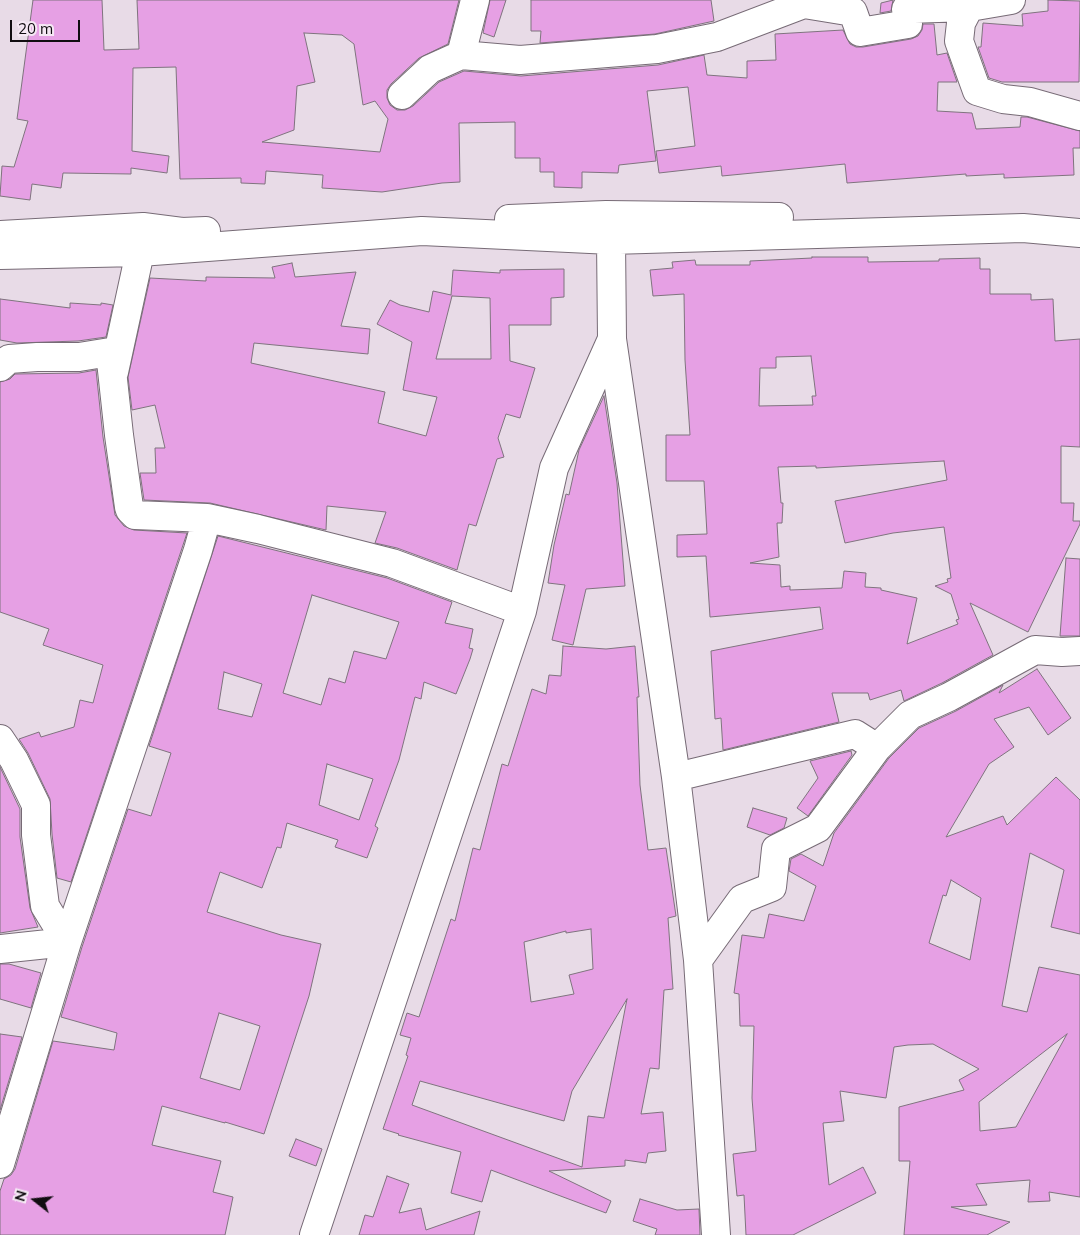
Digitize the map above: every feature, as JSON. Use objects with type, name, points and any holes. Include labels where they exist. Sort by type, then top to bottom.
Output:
[{"type":"street","points":[[461,55],[475,0]]},
{"type":"street","points":[[402,95],[430,69],[461,55],[520,60],[657,49],[716,37],[804,4],[853,12],[860,32],[908,24],[906,9],[1011,0]]},
{"type":"street","points":[[971,4],[961,23],[959,41],[978,91],[1002,99],[1030,102],[1080,116]]},
{"type":"street","points":[[0,236],[142,227],[182,232],[606,215],[1080,222]]},
{"type":"street","points":[[0,255],[140,252],[422,231],[611,240],[1023,228],[1080,233]]},
{"type":"street","points":[[611,240],[612,339],[676,777],[698,960],[716,1235]]},
{"type":"street","points":[[113,376],[140,252]]},
{"type":"street","points":[[314,1235],[522,611],[554,468],[612,339]]},
{"type":"street","points":[[0,367],[9,358],[79,357],[110,352],[118,435],[130,510],[135,515],[207,518],[258,529],[392,563],[522,611]]},
{"type":"street","points":[[0,1164],[67,942],[207,518]]},
{"type":"street","points":[[698,960],[742,899],[772,887],[776,849],[818,828],[877,748],[910,715],[949,697],[1035,650],[1080,651]]},
{"type":"street","points":[[676,777],[855,734],[877,748]]},
{"type":"street","points":[[0,740],[14,760],[36,805],[36,835],[45,906],[67,942]]},
{"type":"street","points":[[0,949],[67,942]]},
{"type":"building","points":[[33,0],[102,0],[104,50],[139,49],[137,0],[459,0],[448,44],[419,58],[387,90],[387,98],[390,105],[397,110],[405,110],[413,106],[439,82],[464,71],[521,76],[658,65],[704,55],[707,75],[747,78],[747,61],[776,60],[775,34],[843,30],[850,44],[856,47],[863,47],[911,39],[918,36],[923,24],[934,24],[937,55],[947,53],[957,82],[938,82],[937,111],[972,113],[976,129],[1020,127],[1021,117],[1027,117],[1080,131],[1080,148],[1073,148],[1074,175],[1004,178],[1004,174],[966,176],[966,174],[847,183],[845,164],[722,176],[721,166],[659,173],[656,151],[695,146],[688,87],[647,91],[656,161],[619,165],[618,173],[582,172],[582,188],[554,187],[554,172],[540,172],[540,158],[515,158],[515,122],[459,123],[460,182],[382,192],[322,188],[323,175],[266,171],[265,184],[241,183],[241,178],[180,179],[176,67],[133,68],[132,151],[169,156],[167,173],[131,168],[131,174],[63,173],[61,188],[32,184],[30,200],[0,196],[2,166],[14,167],[28,121],[17,119]],"holes":[[[304,33],[342,35],[354,44],[363,105],[375,101],[388,119],[380,152],[262,142],[294,130],[297,86],[315,82]]]},
{"type":"building","points":[[490,0],[506,0],[494,37],[483,33]]},
{"type":"building","points":[[531,0],[711,0],[714,21],[655,34],[540,43],[541,31],[531,31]]},
{"type":"building","points":[[893,0],[891,11],[880,13],[881,3]]},
{"type":"building","points":[[1048,0],[1080,1],[1079,82],[1002,82],[989,78],[978,47],[981,47],[983,23],[1023,26],[1022,14],[1048,11]]},
{"type":"building","points":[[868,257],[868,262],[939,261],[939,259],[980,258],[980,269],[990,269],[990,294],[1031,294],[1031,300],[1053,299],[1055,341],[1080,339],[1080,447],[1061,446],[1061,503],[1074,503],[1073,521],[1080,521],[1080,524],[1028,632],[970,603],[993,655],[904,701],[901,690],[870,700],[868,693],[832,693],[839,722],[723,750],[721,718],[715,719],[711,651],[823,629],[820,607],[710,617],[706,556],[677,557],[677,535],[707,534],[704,481],[666,481],[666,435],[690,435],[685,360],[684,294],[653,296],[650,270],[673,268],[672,262],[695,260],[696,265],[750,265],[750,261]],"holes":[[[811,356],[816,396],[812,396],[813,405],[759,406],[760,368],[776,368],[776,357]],[[944,461],[947,480],[835,501],[845,543],[893,533],[944,527],[951,578],[947,579],[948,582],[935,586],[951,594],[959,619],[956,620],[958,624],[907,644],[917,598],[881,590],[881,588],[865,587],[866,573],[844,571],[842,588],[790,590],[790,586],[781,587],[780,565],[750,563],[779,557],[777,523],[782,523],[783,503],[781,503],[778,467],[816,466],[816,468]]]},
{"type":"building","points":[[292,263],[295,277],[356,272],[341,326],[370,329],[368,354],[254,343],[251,363],[385,392],[378,423],[426,436],[437,397],[403,390],[412,342],[377,324],[390,300],[400,305],[429,312],[433,291],[451,295],[453,270],[500,273],[500,270],[564,269],[564,297],[551,298],[551,325],[509,325],[510,361],[535,368],[520,418],[506,414],[498,438],[504,457],[497,459],[476,526],[469,524],[457,570],[397,548],[375,543],[386,512],[327,506],[326,530],[210,503],[144,500],[140,473],[156,473],[155,448],[165,448],[155,405],[132,410],[128,377],[150,278],[206,281],[206,277],[275,278],[272,267]],"holes":[[[452,296],[490,298],[491,359],[436,359]]]},
{"type":"building","points":[[0,299],[70,308],[70,303],[113,305],[106,337],[78,341],[17,343],[0,340]]},
{"type":"building","points":[[96,370],[103,437],[115,515],[124,526],[134,530],[187,533],[71,882],[57,878],[50,799],[28,753],[19,739],[39,732],[41,737],[74,727],[80,700],[93,703],[103,665],[43,645],[49,629],[0,612],[0,382],[10,379],[15,374],[79,373]]},
{"type":"building","points":[[604,396],[617,483],[625,586],[586,589],[573,645],[552,640],[565,585],[548,583],[554,545],[566,494],[569,495],[579,450]]},
{"type":"building","points":[[218,536],[387,578],[452,602],[445,623],[473,629],[469,648],[473,649],[456,694],[424,682],[421,699],[415,697],[399,760],[375,826],[378,828],[367,858],[335,847],[338,840],[287,823],[281,848],[277,847],[262,888],[220,872],[207,912],[281,935],[321,944],[309,996],[264,1134],[162,1106],[152,1145],[221,1161],[213,1192],[233,1197],[225,1235],[0,1235],[0,1191],[4,1179],[11,1175],[15,1169],[53,1041],[114,1050],[117,1033],[61,1017],[128,809],[151,816],[171,753],[149,746]],"holes":[[[312,595],[399,622],[386,659],[354,651],[345,683],[329,678],[321,705],[283,693]],[[224,672],[262,684],[252,717],[218,709]],[[327,764],[373,779],[359,820],[319,805]],[[219,1013],[260,1026],[240,1090],[200,1078]]]},
{"type":"building","points":[[1066,558],[1080,559],[1080,636],[1060,636]]},
{"type":"building","points":[[563,646],[606,649],[635,646],[639,697],[637,697],[640,785],[648,850],[666,848],[676,916],[668,918],[673,989],[664,990],[659,1069],[650,1068],[641,1114],[663,1112],[666,1151],[648,1153],[646,1163],[625,1160],[625,1166],[549,1171],[611,1201],[606,1213],[491,1170],[482,1202],[451,1193],[461,1152],[398,1135],[383,1129],[408,1056],[406,1055],[411,1038],[400,1035],[407,1013],[419,1017],[451,919],[455,921],[473,848],[480,850],[502,764],[508,766],[532,689],[546,694],[549,675],[561,676]],"holes":[[[591,929],[593,969],[569,975],[574,994],[531,1002],[524,942],[566,931],[566,933]],[[627,999],[604,1118],[588,1116],[582,1167],[412,1105],[420,1081],[564,1121],[572,1091]]]},
{"type":"building","points":[[1037,669],[1071,718],[1048,735],[1029,707],[994,719],[1014,747],[989,764],[946,837],[1003,816],[1007,825],[1056,777],[1080,800],[1080,934],[1051,927],[1064,870],[1030,853],[1002,1006],[1027,1012],[1039,967],[1080,975],[1080,1197],[1049,1192],[1050,1201],[1028,1202],[1030,1180],[976,1184],[987,1205],[951,1207],[1010,1222],[987,1235],[904,1235],[910,1161],[899,1161],[899,1107],[964,1090],[959,1080],[979,1069],[933,1044],[908,1045],[894,1047],[886,1098],[840,1091],[844,1121],[823,1123],[829,1185],[863,1167],[876,1193],[793,1235],[746,1235],[744,1195],[737,1196],[733,1154],[756,1151],[752,1098],[754,1026],[740,1026],[739,994],[734,993],[742,935],[764,938],[769,914],[804,921],[816,886],[789,871],[791,859],[801,854],[823,866],[834,833],[889,758],[919,728],[956,711],[1003,685],[999,693]],"holes":[[[951,880],[981,898],[970,960],[929,943],[943,895],[946,896]],[[1067,1034],[1016,1127],[980,1131],[979,1102]]]},
{"type":"building","points":[[851,751],[852,755],[808,816],[797,808],[818,778],[810,761]]},
{"type":"building","points":[[0,767],[20,809],[20,837],[30,908],[38,927],[0,933]]},
{"type":"building","points":[[753,808],[787,818],[784,828],[770,835],[747,827]]},
{"type":"building","points":[[0,964],[9,964],[41,973],[31,1008],[0,999]]},
{"type":"building","points":[[0,1034],[22,1037],[0,1110]]},
{"type":"building","points":[[296,1139],[322,1149],[316,1166],[289,1156]]},
{"type":"building","points":[[387,1176],[409,1184],[399,1213],[421,1208],[426,1230],[480,1211],[474,1235],[359,1235],[365,1215],[373,1217]]},
{"type":"building","points":[[640,1199],[677,1210],[699,1209],[700,1235],[655,1235],[657,1229],[633,1221]]}]
